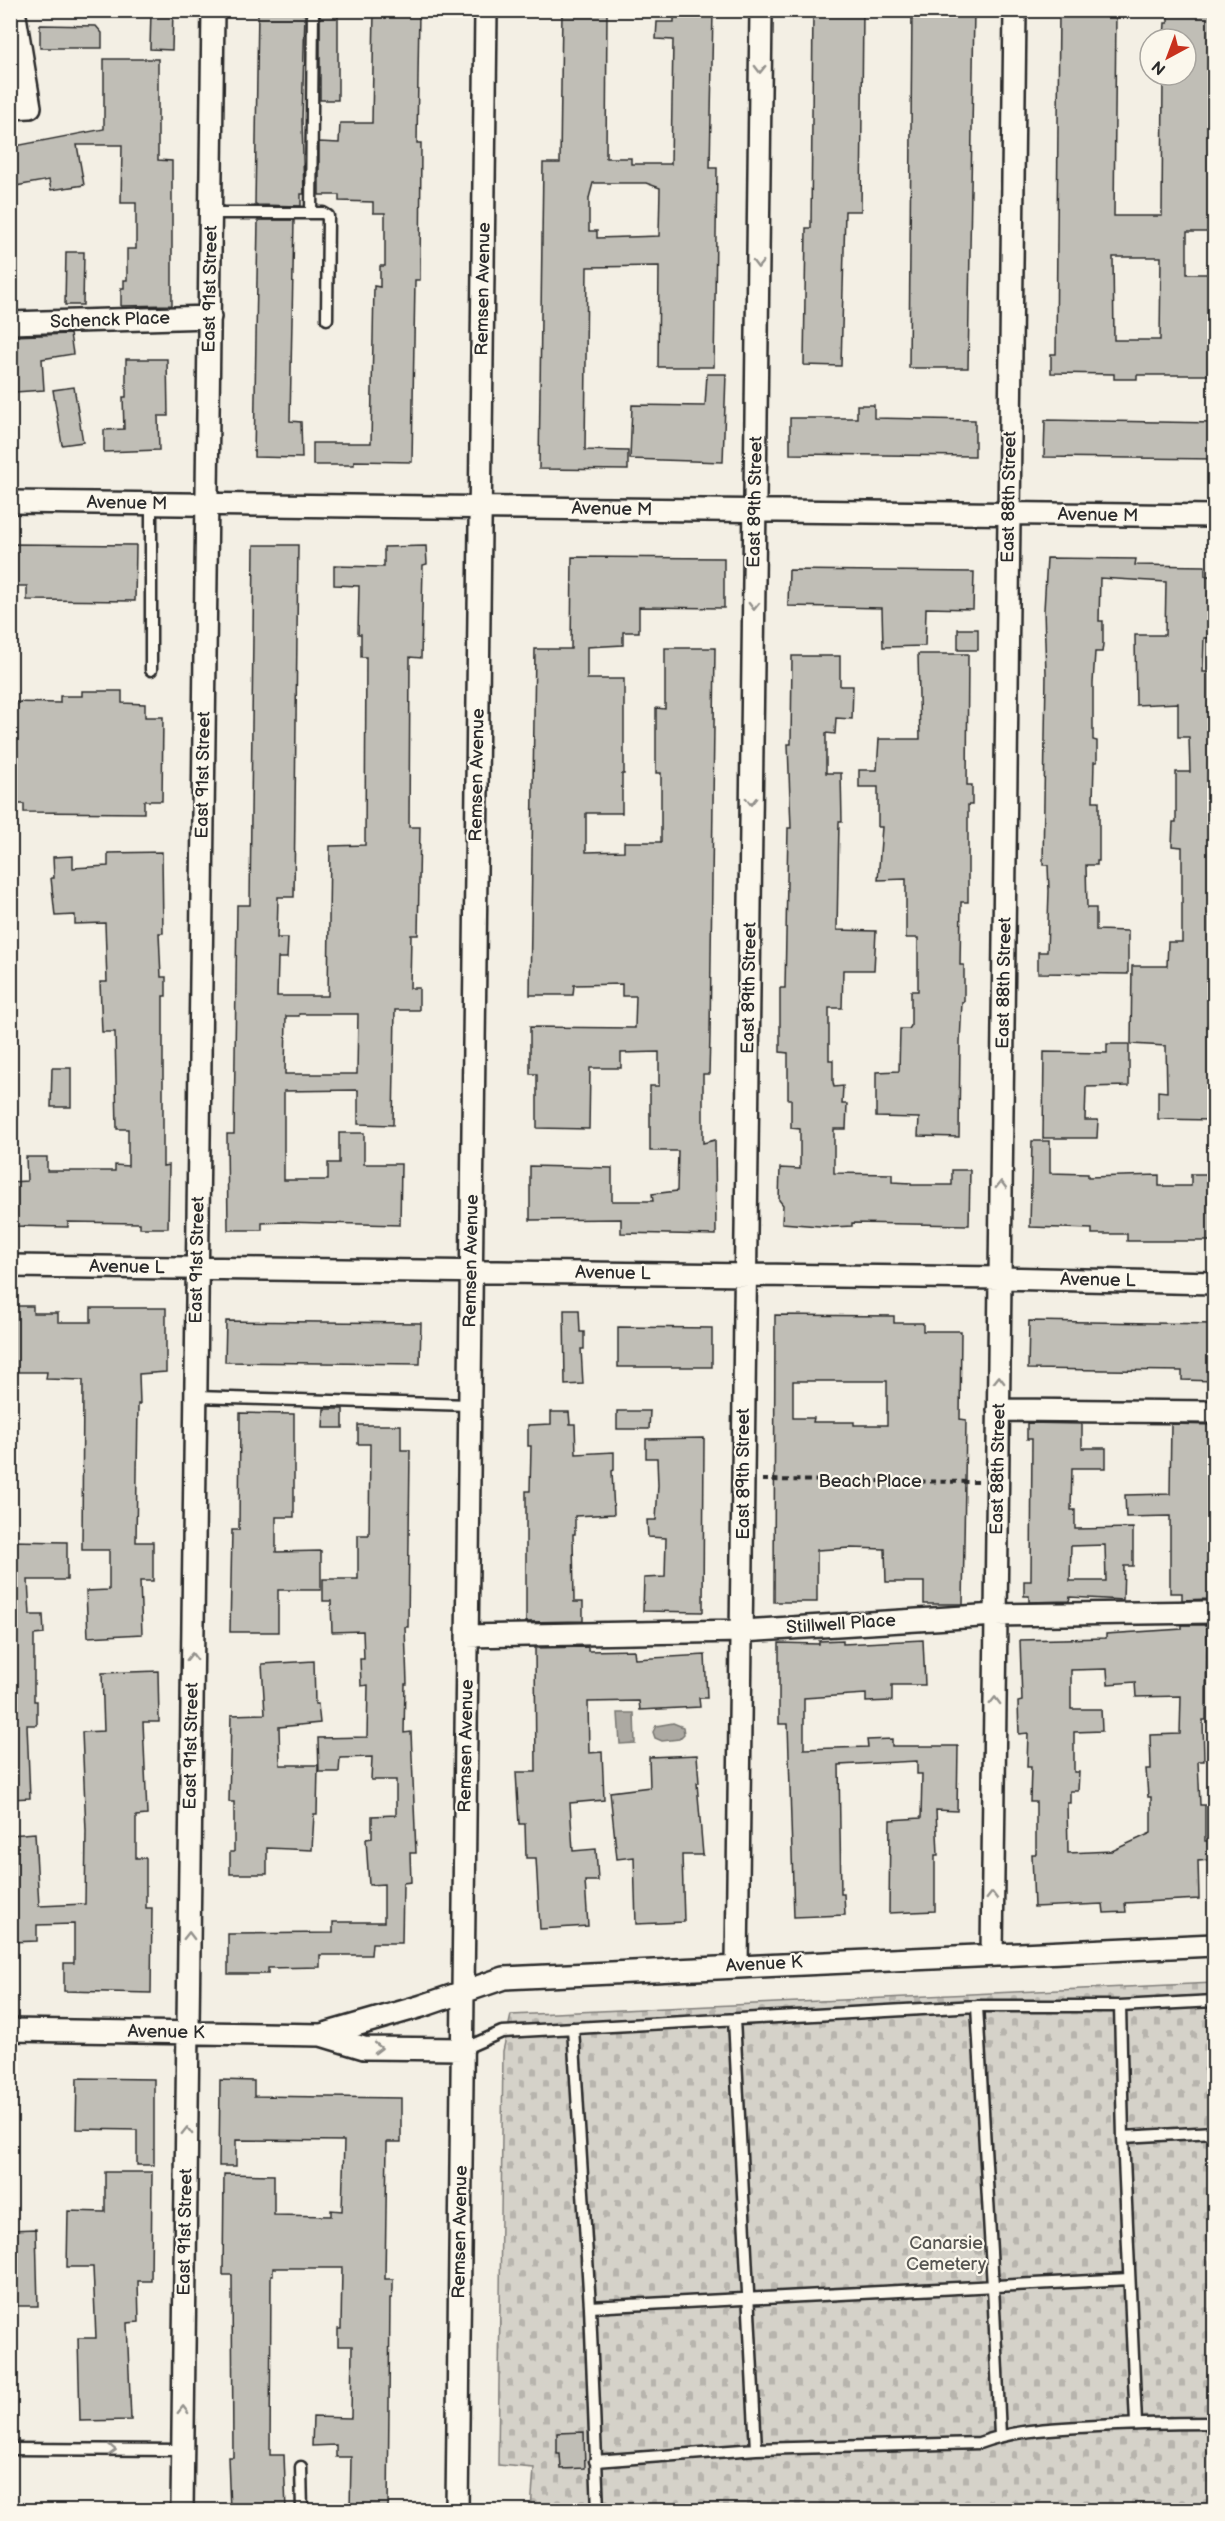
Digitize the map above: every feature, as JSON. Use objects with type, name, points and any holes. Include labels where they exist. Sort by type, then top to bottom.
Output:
[{"type":"street","points":[[10,108],[30,107],[14,10]]},
{"type":"street","name":"East 91st Street","points":[[182,2511],[213,10]]},
{"type":"street","name":"Remsen Avenue","points":[[456,2511],[486,10]]},
{"type":"street","name":"East 89th Street","points":[[737,1965],[761,10]]},
{"type":"street","name":"East 88th Street","points":[[992,1955],[1015,10]]},
{"type":"street","name":"Schenck Place","points":[[10,323],[210,317]]},
{"type":"street","name":"Avenue M","points":[[10,502],[1215,516]]},
{"type":"street","name":"Avenue L","points":[[10,1266],[1000,1278],[1215,1283]]},
{"type":"street","points":[[998,1410],[1215,1412]]},
{"type":"street","name":"Stillwell Place","points":[[467,1636],[742,1630],[996,1615],[1215,1612]]},
{"type":"street","name":"Avenue K","points":[[321,2035],[504,1978],[737,1965],[1215,1945]]},
{"type":"street","name":"Avenue K","points":[[10,2030],[321,2035],[364,2048],[463,2049]]},
{"type":"lane","points":[[311,213],[313,10]]},
{"type":"lane","points":[[211,213],[323,213],[328,216],[327,319]]},
{"type":"lane","points":[[151,504],[151,670]]},
{"type":"lane","points":[[196,1397],[470,1405]]},
{"type":"lane","points":[[463,2049],[502,2032],[976,2006],[1120,2006],[1215,2001]]},
{"type":"lane","points":[[976,2006],[1000,2435]]},
{"type":"lane","points":[[1120,2006],[1123,2137],[1136,2423]]},
{"type":"lane","points":[[734,2019],[756,2449]]},
{"type":"lane","points":[[573,2028],[590,2307],[598,2511]]},
{"type":"lane","points":[[1123,2137],[1215,2132]]},
{"type":"lane","points":[[590,2307],[1129,2278]]},
{"type":"lane","points":[[596,2461],[756,2449],[979,2444],[1000,2435],[1029,2430],[1136,2423],[1215,2423]]},
{"type":"lane","points":[[10,2449],[183,2450]]},
{"type":"lane","points":[[301,2467],[302,2511]]},
{"type":"path","name":"Beach Place","points":[[743,1480],[998,1482]]},
{"type":"green space","name":"Canarsie Cemetery","points":[[1214,1983],[1214,2510],[531,2510],[534,2468],[498,2465],[503,2051],[511,2015]]},
{"type":"shaded area","points":[[618,1713],[634,1713],[635,1743],[620,1744]]},
{"type":"shaded area","points":[[673,1723],[683,1727],[684,1734],[679,1739],[662,1741],[655,1738],[653,1732],[656,1726]]},
{"type":"building","points":[[151,10],[173,10],[172,50],[150,49]]},
{"type":"building","points":[[258,10],[303,10],[305,14],[302,121],[304,194],[301,194],[301,206],[255,205]]},
{"type":"building","points":[[374,10],[419,10],[417,143],[421,143],[420,280],[415,280],[412,462],[354,461],[354,465],[313,465],[313,443],[371,443],[374,286],[380,287],[380,266],[385,266],[385,213],[373,213],[373,202],[339,201],[339,195],[319,195],[319,142],[339,143],[340,123],[372,123]]},
{"type":"building","points":[[562,10],[607,10],[606,158],[631,158],[631,164],[671,164],[673,40],[656,39],[657,22],[674,22],[674,10],[713,10],[710,168],[717,168],[714,367],[658,367],[659,266],[587,267],[585,450],[628,451],[628,470],[539,469],[543,163],[560,163]],"holes":[[[593,183],[646,183],[660,188],[659,236],[597,238],[597,231],[589,231],[589,198]]]},
{"type":"building","points":[[813,10],[863,10],[861,211],[845,211],[841,366],[804,365],[806,228],[811,228]]},
{"type":"building","points":[[912,10],[974,10],[968,368],[909,368]]},
{"type":"building","points":[[1059,10],[1116,10],[1114,216],[1162,216],[1163,87],[1198,87],[1198,27],[1165,27],[1165,23],[1168,23],[1168,10],[1215,10],[1215,232],[1187,232],[1187,274],[1215,274],[1215,375],[1137,375],[1137,379],[1114,379],[1114,374],[1051,373],[1051,354],[1056,354]],"holes":[[[1113,257],[1161,257],[1160,340],[1114,340]]]},
{"type":"building","points":[[320,14],[338,15],[338,100],[320,100]]},
{"type":"building","points":[[40,25],[96,26],[102,33],[102,48],[40,48]]},
{"type":"building","points":[[104,59],[158,59],[158,160],[172,161],[172,305],[121,306],[121,288],[124,288],[124,280],[127,280],[127,249],[136,249],[136,203],[121,203],[122,145],[77,145],[84,185],[51,190],[49,180],[10,187],[10,147],[104,129]]},
{"type":"building","points":[[258,220],[294,220],[290,421],[301,422],[302,458],[254,457]]},
{"type":"building","points":[[66,252],[84,252],[83,305],[65,305]]},
{"type":"building","points":[[70,334],[73,354],[42,359],[44,390],[15,392],[11,336]]},
{"type":"building","points":[[126,359],[167,359],[168,416],[158,416],[159,450],[104,452],[104,430],[124,429],[123,397],[126,397]]},
{"type":"building","points":[[707,374],[726,374],[723,462],[630,459],[632,405],[705,406]]},
{"type":"building","points":[[74,387],[83,442],[62,445],[53,390]]},
{"type":"building","points":[[857,405],[874,405],[874,418],[975,420],[975,456],[790,454],[790,418],[857,418]]},
{"type":"building","points":[[1045,420],[1215,423],[1215,459],[1044,457]]},
{"type":"building","points":[[10,544],[136,545],[135,601],[27,600],[27,586],[10,586]]},
{"type":"building","points":[[254,545],[298,545],[294,897],[278,897],[277,938],[288,938],[287,958],[278,958],[277,996],[328,996],[330,846],[365,845],[366,657],[361,657],[361,634],[358,634],[359,586],[334,585],[334,566],[384,567],[384,547],[426,546],[427,564],[423,565],[421,658],[410,657],[409,827],[420,827],[418,935],[411,935],[410,988],[419,988],[419,1010],[395,1010],[393,1125],[358,1124],[358,1090],[284,1091],[284,1180],[328,1180],[328,1163],[339,1163],[339,1133],[364,1133],[364,1164],[401,1164],[400,1225],[284,1222],[262,1223],[262,1230],[228,1230],[227,1134],[234,1134],[237,905],[250,905]],"holes":[[[358,1014],[357,1074],[285,1074],[286,1016]]]},
{"type":"building","points":[[572,557],[724,558],[724,608],[639,607],[639,632],[623,632],[623,645],[587,647],[587,679],[624,679],[624,774],[622,774],[622,813],[586,813],[586,852],[624,851],[624,842],[661,842],[661,773],[656,773],[656,708],[665,709],[665,648],[715,648],[710,1035],[709,1074],[703,1074],[703,1143],[715,1140],[716,1235],[621,1233],[621,1219],[530,1220],[530,1166],[612,1168],[612,1201],[653,1201],[652,1194],[677,1191],[678,1151],[650,1151],[650,1086],[659,1086],[659,1052],[621,1053],[621,1068],[590,1068],[589,1129],[537,1128],[537,1074],[530,1074],[530,1027],[635,1028],[636,996],[622,996],[622,984],[574,985],[573,995],[530,995],[535,649],[571,649]]},
{"type":"building","points":[[1047,558],[1136,559],[1135,565],[1205,566],[1205,576],[1215,576],[1215,638],[1204,638],[1203,672],[1215,672],[1215,1084],[1213,1084],[1212,1120],[1158,1119],[1158,1091],[1167,1092],[1166,1046],[1131,1044],[1132,966],[1167,966],[1168,942],[1182,942],[1182,847],[1172,846],[1173,822],[1176,822],[1176,772],[1190,772],[1189,737],[1178,737],[1178,703],[1136,705],[1135,635],[1165,635],[1166,582],[1100,578],[1099,621],[1103,621],[1103,644],[1102,652],[1095,652],[1093,683],[1093,740],[1097,741],[1097,762],[1094,762],[1093,801],[1099,801],[1099,861],[1097,865],[1086,865],[1087,908],[1096,908],[1096,930],[1128,931],[1128,974],[1038,973],[1038,952],[1047,952],[1049,891],[1048,865],[1043,865],[1046,674],[1044,610]]},
{"type":"building","points":[[789,570],[974,572],[973,609],[926,608],[925,646],[883,647],[882,608],[788,606]]},
{"type":"building","points":[[958,629],[978,629],[978,650],[958,650]]},
{"type":"building","points":[[918,654],[968,654],[967,785],[972,785],[972,805],[968,805],[968,902],[961,902],[960,965],[964,965],[964,1002],[962,1002],[960,1042],[959,1137],[918,1136],[919,1118],[876,1117],[876,1072],[899,1071],[900,1029],[909,1029],[911,1026],[911,991],[918,991],[918,938],[906,938],[906,879],[878,880],[882,827],[878,827],[878,787],[859,787],[859,770],[877,770],[879,739],[920,739]]},
{"type":"building","points":[[792,656],[840,656],[840,686],[853,686],[852,719],[836,718],[835,734],[826,733],[826,773],[841,773],[842,822],[839,822],[837,930],[876,931],[874,970],[843,970],[842,1008],[829,1008],[829,1060],[833,1060],[833,1082],[834,1087],[843,1086],[842,1104],[847,1104],[846,1129],[834,1129],[834,1173],[892,1174],[892,1182],[911,1183],[911,1185],[952,1185],[952,1170],[970,1170],[969,1225],[852,1223],[852,1226],[832,1227],[782,1223],[783,1205],[779,1200],[780,1168],[800,1169],[800,1129],[791,1128],[791,1099],[788,1099],[788,1053],[780,1052],[780,988],[785,988],[788,828],[791,828],[788,744],[791,744]]},
{"type":"building","points":[[82,691],[122,691],[122,703],[145,704],[145,717],[163,717],[162,801],[144,801],[144,813],[24,812],[24,804],[10,804],[10,702],[60,703],[60,696],[82,696]]},
{"type":"building","points":[[162,852],[163,933],[159,933],[161,977],[166,977],[166,996],[163,996],[163,1166],[169,1165],[168,1228],[140,1228],[140,1223],[68,1222],[68,1227],[10,1226],[10,1182],[27,1181],[26,1157],[47,1157],[47,1171],[115,1171],[115,1165],[128,1166],[128,1129],[117,1129],[115,1032],[102,1032],[100,982],[107,982],[105,923],[75,924],[75,915],[55,916],[51,878],[54,878],[53,857],[73,856],[73,868],[108,866],[108,853]]},
{"type":"building","points":[[1107,1044],[1129,1044],[1129,1086],[1086,1087],[1085,1120],[1098,1120],[1097,1138],[1043,1138],[1044,1052],[1107,1053]]},
{"type":"building","points":[[52,1068],[71,1068],[71,1107],[51,1107]]},
{"type":"building","points":[[1032,1141],[1050,1141],[1050,1173],[1088,1174],[1088,1177],[1159,1175],[1159,1186],[1191,1186],[1191,1174],[1215,1174],[1215,1241],[1127,1241],[1127,1234],[1092,1234],[1092,1229],[1030,1227]]},
{"type":"building","points":[[10,1306],[33,1306],[33,1313],[58,1313],[58,1322],[91,1322],[91,1308],[166,1308],[166,1372],[139,1374],[136,1542],[153,1542],[153,1581],[140,1581],[142,1634],[88,1637],[86,1591],[109,1590],[109,1550],[82,1550],[83,1380],[46,1379],[47,1372],[10,1372]]},
{"type":"building","points":[[564,1310],[579,1310],[580,1332],[584,1332],[584,1349],[581,1349],[583,1384],[565,1385]]},
{"type":"building","points":[[775,1315],[894,1316],[894,1323],[923,1323],[923,1331],[961,1331],[960,1419],[966,1420],[963,1604],[924,1604],[924,1582],[886,1582],[885,1549],[850,1548],[817,1550],[817,1602],[774,1602]],"holes":[[[793,1381],[887,1381],[887,1425],[813,1422],[814,1418],[793,1418]]]},
{"type":"building","points":[[226,1321],[421,1323],[420,1364],[225,1362]]},
{"type":"building","points":[[1029,1321],[1215,1324],[1215,1381],[1182,1380],[1182,1371],[1028,1369]]},
{"type":"building","points":[[618,1327],[712,1328],[712,1367],[618,1367]]},
{"type":"building","points":[[324,1409],[343,1409],[343,1428],[323,1428]]},
{"type":"building","points":[[617,1411],[650,1411],[649,1429],[617,1429]]},
{"type":"building","points":[[551,1412],[569,1412],[570,1424],[575,1424],[576,1454],[614,1452],[614,1470],[612,1471],[614,1514],[575,1516],[574,1602],[583,1602],[583,1621],[526,1622],[526,1491],[530,1491],[531,1446],[528,1446],[528,1425],[551,1424]]},
{"type":"building","points":[[240,1413],[294,1414],[294,1517],[276,1517],[276,1552],[321,1551],[321,1590],[278,1590],[278,1632],[230,1632],[232,1530],[239,1530]]},
{"type":"building","points":[[1027,1423],[1082,1424],[1082,1448],[1106,1448],[1106,1468],[1072,1468],[1071,1510],[1075,1510],[1075,1529],[1133,1528],[1133,1566],[1124,1566],[1123,1600],[1070,1597],[1069,1601],[1029,1602],[1029,1596],[1024,1596],[1024,1581],[1031,1581],[1032,1439],[1027,1439]],"holes":[[[1105,1545],[1106,1581],[1070,1581],[1071,1546]]]},
{"type":"building","points":[[1171,1424],[1215,1425],[1215,1594],[1208,1594],[1208,1599],[1182,1600],[1182,1593],[1170,1593],[1170,1516],[1126,1517],[1125,1495],[1170,1494]]},
{"type":"building","points":[[358,1425],[401,1425],[401,1450],[410,1450],[408,1627],[405,1627],[407,1684],[405,1684],[404,1733],[411,1732],[416,1853],[410,1853],[411,1882],[403,1883],[402,1943],[372,1943],[371,1955],[320,1955],[320,1967],[268,1968],[268,1974],[228,1974],[228,1934],[333,1933],[333,1922],[384,1922],[384,1884],[369,1885],[366,1839],[372,1838],[372,1816],[396,1815],[396,1780],[371,1780],[372,1757],[340,1758],[339,1772],[319,1772],[318,1738],[367,1737],[368,1685],[361,1686],[360,1659],[364,1659],[363,1631],[332,1632],[331,1601],[323,1601],[323,1579],[358,1579],[358,1535],[369,1535],[370,1444],[358,1444]]},
{"type":"building","points":[[704,1438],[703,1612],[643,1611],[644,1578],[665,1577],[666,1538],[648,1537],[647,1520],[656,1520],[658,1485],[657,1458],[646,1458],[646,1439]]},
{"type":"building","points":[[10,1541],[67,1542],[67,1580],[28,1580],[30,1615],[43,1615],[44,1634],[34,1635],[34,1701],[37,1701],[37,1725],[27,1725],[30,1798],[10,1799]]},
{"type":"building","points":[[1182,1625],[1207,1625],[1206,1720],[1203,1720],[1204,1761],[1198,1761],[1200,1805],[1205,1805],[1205,1841],[1208,1841],[1209,1860],[1198,1861],[1199,1899],[1125,1903],[1126,1912],[1104,1913],[1103,1904],[1034,1907],[1032,1854],[1036,1854],[1036,1802],[1030,1802],[1031,1767],[1027,1767],[1028,1733],[1019,1734],[1018,1702],[1022,1701],[1020,1640],[1106,1638],[1106,1634],[1182,1629]],"holes":[[[1107,1669],[1108,1684],[1135,1682],[1136,1697],[1181,1696],[1180,1734],[1150,1735],[1151,1769],[1146,1769],[1148,1797],[1151,1797],[1151,1833],[1112,1851],[1068,1853],[1067,1803],[1070,1803],[1070,1791],[1078,1791],[1079,1772],[1074,1772],[1074,1732],[1102,1731],[1101,1709],[1071,1709],[1071,1670]]]},
{"type":"building","points":[[843,1640],[843,1644],[923,1640],[925,1685],[892,1685],[892,1701],[866,1702],[866,1694],[804,1698],[804,1749],[868,1747],[867,1740],[892,1739],[892,1746],[958,1746],[957,1811],[936,1810],[938,1855],[935,1855],[935,1911],[889,1913],[890,1820],[921,1818],[922,1774],[917,1774],[917,1761],[839,1765],[841,1894],[844,1894],[845,1915],[794,1917],[788,1724],[779,1724],[779,1643],[819,1644],[819,1641]]},
{"type":"building","points":[[588,1647],[588,1651],[634,1650],[635,1659],[705,1655],[707,1698],[699,1698],[700,1707],[640,1710],[639,1701],[588,1702],[589,1753],[602,1752],[604,1800],[570,1803],[573,1851],[596,1849],[598,1881],[585,1881],[588,1926],[540,1929],[536,1858],[526,1858],[525,1824],[519,1824],[516,1772],[536,1772],[535,1648]]},
{"type":"building","points":[[314,1661],[315,1704],[318,1704],[320,1723],[279,1727],[280,1765],[318,1765],[317,1814],[314,1814],[312,1850],[267,1848],[267,1874],[230,1874],[230,1852],[234,1852],[234,1802],[229,1802],[231,1715],[265,1714],[262,1664]]},
{"type":"building","points":[[158,1671],[159,1722],[143,1722],[147,1815],[136,1816],[136,1858],[146,1858],[146,1908],[152,1908],[151,1993],[64,1991],[64,1963],[74,1963],[74,1924],[37,1925],[37,1941],[10,1942],[10,1835],[35,1833],[39,1906],[85,1904],[86,1831],[82,1732],[104,1731],[102,1673]]},
{"type":"building","points":[[697,1755],[703,1855],[682,1855],[684,1922],[636,1924],[634,1857],[617,1859],[610,1792],[650,1787],[649,1757]]},
{"type":"building","points":[[77,2078],[154,2079],[154,2165],[137,2165],[137,2130],[76,2129]]},
{"type":"building","points":[[220,2080],[254,2081],[254,2096],[401,2098],[401,2142],[387,2142],[385,2279],[393,2279],[392,2298],[390,2298],[388,2511],[350,2511],[351,2457],[336,2457],[336,2445],[312,2446],[313,2417],[351,2418],[352,2346],[338,2346],[338,2329],[341,2329],[342,2268],[273,2268],[273,2275],[271,2275],[270,2455],[284,2455],[286,2511],[230,2511],[228,2457],[233,2457],[232,2275],[223,2275],[224,2174],[274,2175],[274,2215],[331,2216],[331,2210],[342,2211],[344,2141],[236,2140],[236,2166],[219,2166]]},
{"type":"building","points":[[105,2172],[152,2172],[151,2281],[138,2281],[139,2322],[127,2323],[131,2420],[80,2421],[78,2338],[96,2338],[93,2267],[67,2267],[68,2211],[105,2212]]},
{"type":"building","points":[[36,2229],[38,2306],[10,2306],[10,2230]]},
{"type":"building","points":[[584,2432],[585,2468],[561,2469],[560,2454],[557,2454],[557,2433]]}]
